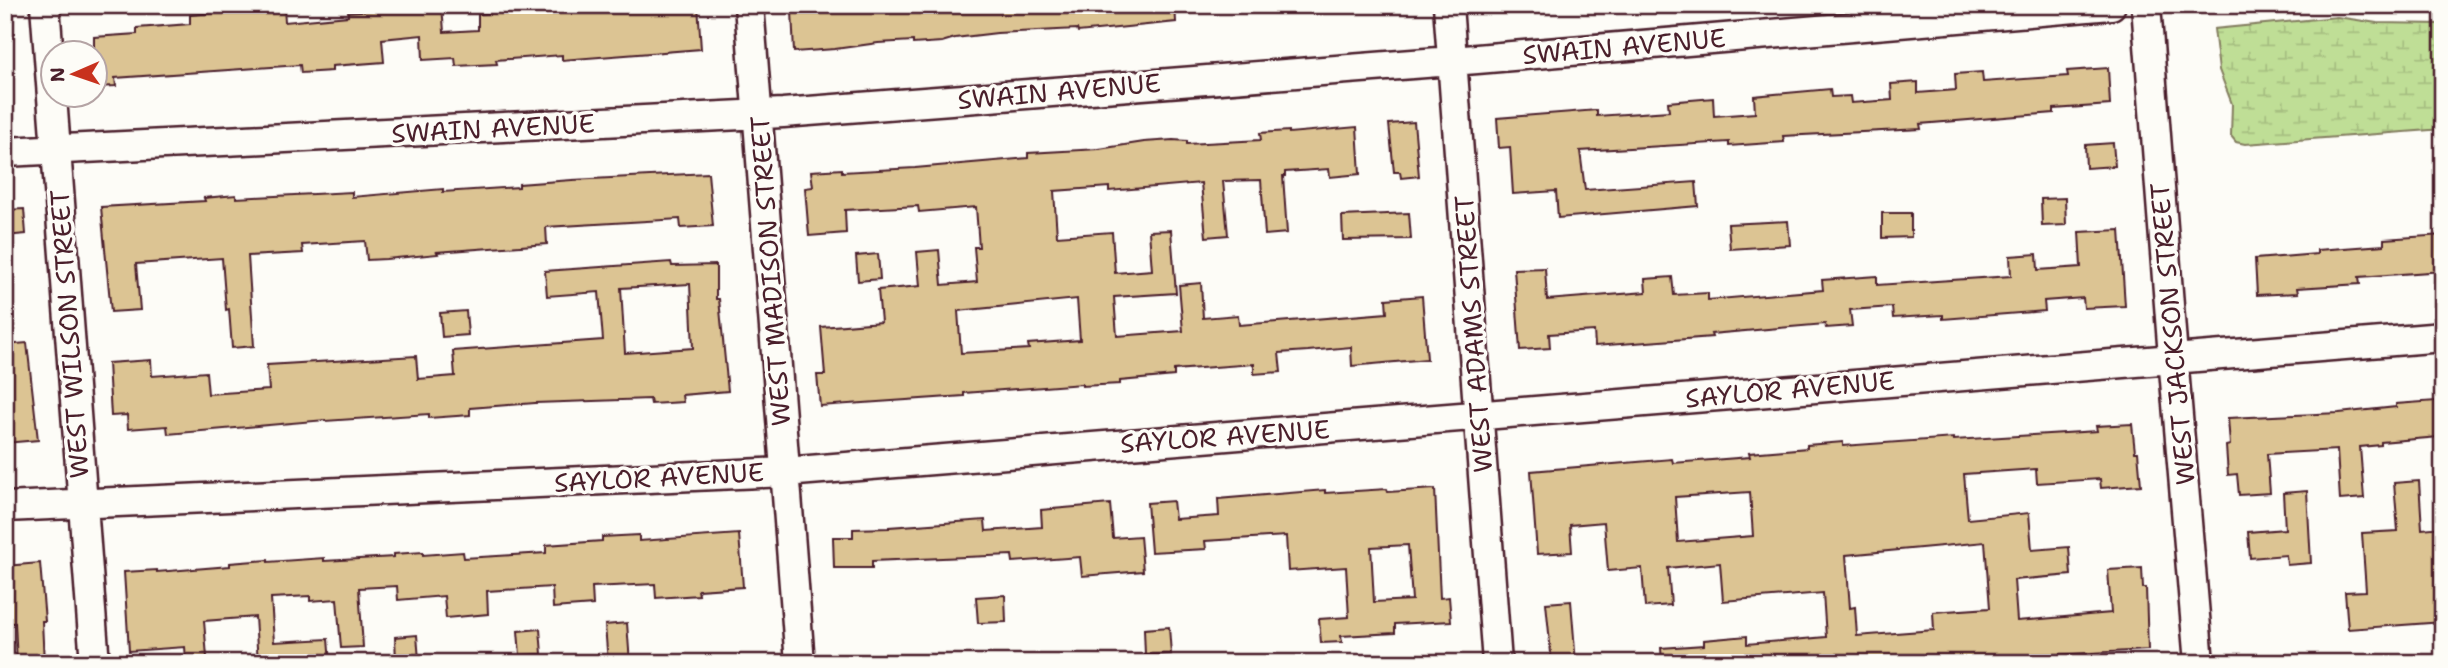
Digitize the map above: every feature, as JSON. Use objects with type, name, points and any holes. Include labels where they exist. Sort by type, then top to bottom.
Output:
[{"type":"street","name":"WEST WILSON STREET","points":[[45,5],[94,663]]},
{"type":"street","name":"WEST MADISON STREET","points":[[750,5],[800,663]]},
{"type":"street","name":"WEST ADAMS STREET","points":[[1448,5],[1497,663]]},
{"type":"street","name":"SWAIN AVENUE","points":[[5,152],[758,115],[1451,61],[2111,5]]},
{"type":"street","name":"WEST JACKSON STREET","points":[[2146,5],[2199,663]]},
{"type":"street","name":"SAYLOR AVENUE","points":[[5,507],[785,472],[2443,337]]},
{"type":"green space","points":[[2337,17],[2377,23],[2443,24],[2443,129],[2245,144],[2236,142],[2231,136],[2232,104],[2219,70],[2214,29]]},
{"type":"building","points":[[399,5],[442,5],[444,32],[478,30],[478,14],[558,8],[558,5],[698,5],[701,49],[562,60],[562,55],[496,60],[497,64],[456,66],[455,58],[423,60],[422,35],[382,39],[384,62],[332,66],[332,71],[301,73],[300,65],[115,78],[116,86],[108,86],[108,38],[94,38],[137,34],[137,28],[190,24],[190,15],[284,7],[285,22],[348,16],[348,12],[399,8]]},
{"type":"building","points":[[847,5],[1175,5],[1176,22],[1078,32],[1077,29],[997,33],[942,42],[878,43],[794,52],[792,11]]},
{"type":"building","points":[[2108,68],[2110,105],[2054,109],[2054,113],[1920,124],[1921,129],[1783,136],[1784,142],[1729,146],[1729,142],[1580,151],[1585,190],[1696,182],[1698,206],[1558,218],[1556,191],[1513,194],[1510,147],[1499,148],[1497,118],[1597,110],[1597,116],[1669,111],[1668,102],[1713,98],[1714,116],[1755,113],[1754,96],[1830,89],[1831,97],[1850,96],[1851,103],[1892,100],[1891,84],[1918,82],[1918,93],[1956,90],[1955,74],[1982,72],[1983,82],[2068,76],[2067,71]]},
{"type":"building","points":[[1414,122],[1419,176],[1401,178],[1400,172],[1394,172],[1389,124]]},
{"type":"building","points":[[1357,127],[1360,174],[1330,177],[1329,169],[1285,172],[1283,176],[1287,233],[1265,235],[1261,180],[1223,181],[1228,235],[1206,237],[1201,183],[1109,191],[1109,187],[1054,191],[1057,236],[1112,232],[1115,273],[1152,270],[1149,231],[1171,230],[1176,293],[1114,297],[1117,336],[1183,331],[1179,285],[1201,283],[1203,318],[1238,315],[1239,325],[1387,313],[1386,299],[1422,296],[1427,359],[1352,366],[1351,347],[1279,353],[1281,372],[1254,374],[1254,364],[1174,370],[1174,376],[1120,381],[1120,384],[1082,384],[820,406],[817,375],[825,375],[821,327],[881,322],[878,290],[920,286],[917,252],[939,250],[942,285],[977,282],[974,247],[979,247],[976,207],[919,212],[918,206],[845,210],[846,233],[809,236],[805,188],[813,187],[811,171],[915,168],[1028,158],[1028,153],[1099,149],[1144,142],[1173,140],[1187,141],[1187,144],[1261,140],[1260,133]],"holes":[[[1077,299],[1080,340],[1028,344],[1029,349],[961,353],[958,311]]]},
{"type":"building","points":[[2113,143],[2115,166],[2086,168],[2085,145]]},
{"type":"building","points":[[708,173],[713,226],[681,228],[680,219],[546,227],[547,244],[437,252],[438,254],[386,259],[367,260],[365,241],[302,245],[303,253],[248,256],[254,346],[232,348],[222,258],[136,264],[140,310],[111,312],[101,207],[205,201],[204,198],[236,195],[236,198],[352,192],[352,197],[443,189],[443,192],[519,187],[519,184],[572,180]]},
{"type":"building","points":[[2065,198],[2066,225],[2042,226],[2041,199]]},
{"type":"building","points":[[24,209],[26,234],[5,236],[5,210]]},
{"type":"building","points":[[1409,213],[1411,239],[1343,240],[1342,216]]},
{"type":"building","points":[[1882,213],[1911,213],[1911,237],[1882,238]]},
{"type":"building","points":[[1788,221],[1790,245],[1730,249],[1728,224]]},
{"type":"building","points":[[2120,230],[2125,306],[2084,308],[2083,298],[2044,301],[2045,311],[1943,319],[1943,315],[1893,318],[1892,307],[1850,310],[1852,326],[1826,328],[1825,324],[1711,334],[1712,337],[1595,346],[1594,331],[1549,334],[1550,348],[1520,350],[1514,269],[1545,268],[1547,300],[1646,292],[1645,279],[1672,277],[1674,295],[1708,293],[1708,300],[1823,290],[1822,280],[1877,276],[1877,285],[2011,276],[2010,256],[2037,254],[2038,270],[2081,267],[2079,232]]},
{"type":"building","points":[[2443,235],[2443,271],[2359,277],[2360,284],[2297,288],[2298,293],[2257,295],[2255,259],[2317,254],[2317,250],[2384,245],[2384,239]]},
{"type":"building","points":[[878,254],[880,279],[858,281],[856,256]]},
{"type":"building","points":[[671,262],[672,266],[716,265],[716,299],[719,299],[728,391],[682,395],[683,402],[651,404],[650,399],[535,403],[470,408],[470,415],[429,418],[429,414],[325,420],[168,434],[167,426],[128,429],[127,415],[111,416],[108,363],[151,360],[152,376],[206,372],[208,394],[269,390],[267,365],[416,356],[418,379],[455,376],[453,351],[603,340],[599,292],[547,296],[545,271]],"holes":[[[690,284],[693,348],[625,353],[621,288]]]},
{"type":"building","points":[[466,311],[468,335],[442,337],[440,313]]},
{"type":"building","points":[[27,343],[38,440],[5,443],[5,345]]},
{"type":"building","points":[[2436,401],[2439,437],[2381,442],[2381,445],[2360,447],[2364,498],[2340,500],[2337,450],[2267,454],[2270,493],[2239,495],[2237,474],[2228,475],[2228,418],[2339,413]]},
{"type":"building","points":[[2132,424],[2141,485],[2101,488],[2100,479],[2037,483],[2036,469],[1964,474],[1968,519],[2029,513],[2032,550],[2069,547],[2071,575],[2014,580],[2017,621],[2111,613],[2108,570],[2142,568],[2143,588],[2146,588],[2148,650],[1967,663],[1662,663],[1661,648],[1704,645],[1704,640],[1747,636],[1747,644],[1826,637],[1823,593],[1723,601],[1720,563],[1668,568],[1671,605],[1645,607],[1642,568],[1608,571],[1604,522],[1570,525],[1572,552],[1537,554],[1531,471],[1672,459],[1673,463],[1750,457],[1749,453],[1843,442],[1843,446],[2097,431],[2096,426]],"holes":[[[1750,492],[1753,536],[1678,542],[1675,497]],[[1985,542],[1990,608],[1933,612],[1934,630],[1857,636],[1855,607],[1850,608],[1846,555]]]},
{"type":"building","points":[[2419,481],[2422,529],[2443,527],[2443,554],[2439,554],[2443,622],[2348,629],[2345,592],[2366,591],[2362,533],[2398,531],[2394,483]]},
{"type":"building","points":[[1435,489],[1440,598],[1449,597],[1451,621],[1395,624],[1395,633],[1341,636],[1342,642],[1321,643],[1319,619],[1349,617],[1346,567],[1288,571],[1286,536],[1205,541],[1206,549],[1151,552],[1147,503],[1173,501],[1175,519],[1219,516],[1218,499],[1325,490],[1325,493]],"holes":[[[1408,545],[1412,600],[1374,602],[1371,547]]]},
{"type":"building","points":[[2307,491],[2311,563],[2287,565],[2286,555],[2250,558],[2248,532],[2285,529],[2283,493]]},
{"type":"building","points":[[1110,504],[1113,538],[1140,536],[1143,571],[1082,576],[1080,557],[1013,562],[1012,555],[872,561],[872,568],[834,568],[833,537],[853,537],[853,529],[985,520],[986,531],[1042,527],[1041,510]]},
{"type":"building","points":[[739,534],[743,587],[698,590],[699,595],[656,598],[655,584],[592,587],[593,605],[553,608],[552,587],[487,591],[488,614],[446,618],[444,596],[398,600],[397,586],[359,588],[363,647],[341,648],[337,599],[310,601],[310,596],[271,598],[274,642],[328,639],[330,663],[258,663],[255,617],[204,621],[207,657],[186,659],[185,647],[129,651],[124,572],[230,566],[230,563],[268,560],[324,558],[324,561],[394,557],[394,554],[423,552],[423,555],[463,552],[464,558],[546,553],[546,545],[602,541],[602,537],[639,535],[639,541]]},
{"type":"building","points":[[40,563],[45,621],[42,621],[44,663],[17,663],[15,623],[8,624],[5,566]]},
{"type":"building","points":[[1005,595],[1006,622],[978,623],[976,597]]},
{"type":"building","points":[[1571,601],[1576,663],[1552,663],[1546,603]]},
{"type":"building","points":[[627,623],[630,663],[608,663],[605,625]]},
{"type":"building","points":[[1169,627],[1171,654],[1145,655],[1144,629]]},
{"type":"building","points":[[540,629],[542,654],[520,655],[518,631]]},
{"type":"building","points":[[417,635],[419,660],[396,662],[395,637]]}]
